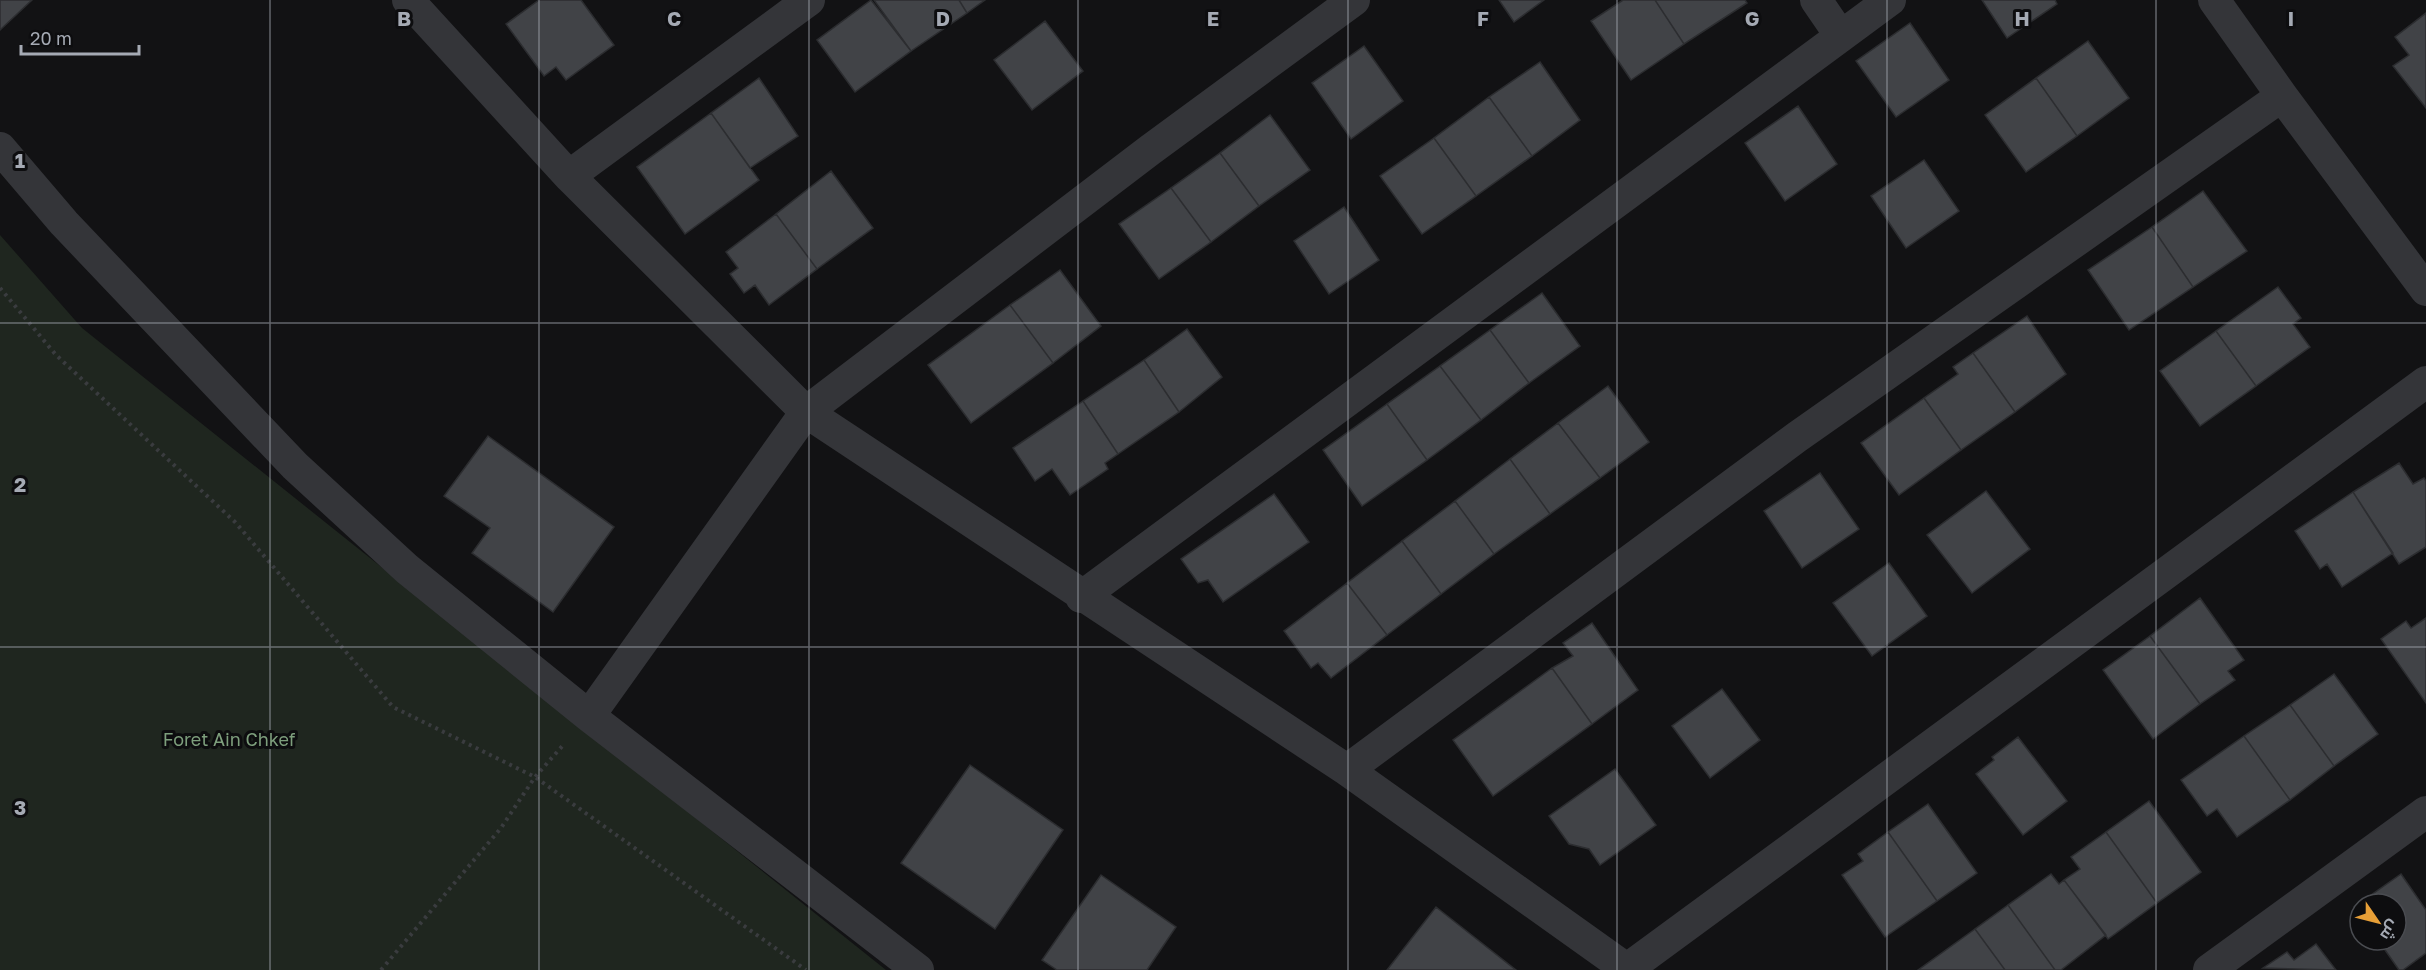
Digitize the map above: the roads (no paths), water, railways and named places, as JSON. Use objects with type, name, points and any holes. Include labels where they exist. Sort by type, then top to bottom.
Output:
[{"type":"street","points":[[408,0],[569,176],[806,412],[1081,597],[1347,770],[1627,970],[2426,382]]},
{"type":"street","points":[[569,176],[809,0]]},
{"type":"street","points":[[589,716],[806,412],[1354,0]]},
{"type":"street","points":[[1816,0],[1840,35]]},
{"type":"street","points":[[1081,597],[1890,0]]},
{"type":"street","points":[[2214,0],[2426,290]]},
{"type":"street","points":[[1347,770],[1797,437],[2282,96]]},
{"type":"street","points":[[0,148],[64,223],[294,466],[407,569],[589,716],[918,970]]},
{"type":"street","points":[[2209,970],[2426,812]]},
{"type":"park label","name":"Foret Ain Chkef","points":[[229,740]]}]
